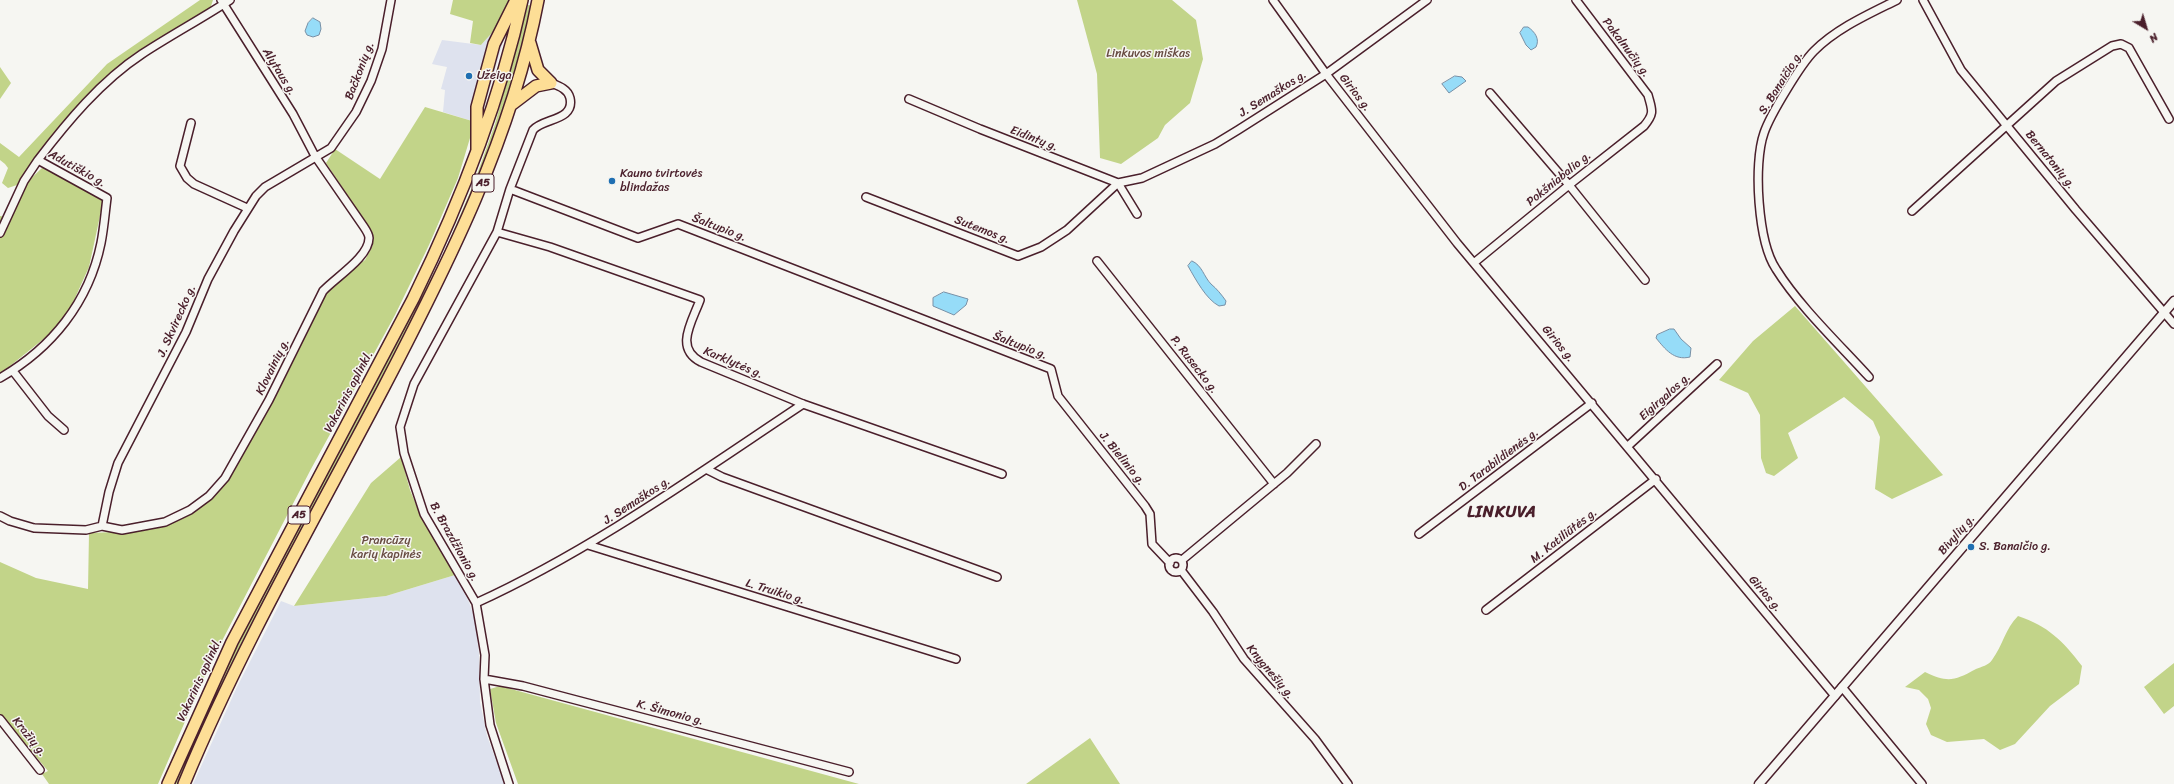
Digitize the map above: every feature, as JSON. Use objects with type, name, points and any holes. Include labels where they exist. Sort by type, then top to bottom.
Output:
[{"type":"highway","points":[[477,156],[477,107],[494,44],[516,0]]},
{"type":"highway","name":"Vakarinis aplinkl.","points":[[168,784],[232,642],[438,250],[477,156],[503,77],[522,0]]},
{"type":"highway","name":"A5","points":[[184,784],[248,644],[450,258],[482,185],[510,106],[529,40],[538,0]]},
{"type":"highway","points":[[529,40],[538,70],[551,83]]},
{"type":"highway","points":[[510,106],[536,86],[551,83]]},
{"type":"street","name":"Bačkonių g.","points":[[315,156],[330,148],[356,112],[371,81],[382,49],[390,0]]},
{"type":"street","name":"Girios g.","points":[[1274,0],[1326,74],[1458,242],[1835,696]]},
{"type":"street","name":"J. Semaškos g.","points":[[1118,183],[1142,178],[1215,144],[1326,74],[1427,0]]},
{"type":"street","name":"Pakalnučių g.","points":[[1576,0],[1648,95],[1653,112]]},
{"type":"street","name":"S. Banaičio g.","points":[[1869,377],[1797,296],[1775,268],[1764,238],[1758,197],[1760,158],[1764,134],[1784,96],[1814,51],[1861,18],[1897,0]]},
{"type":"street","name":"Bernatonių g.","points":[[1923,0],[1961,70],[2174,324]]},
{"type":"street","name":"Alytaus g.","points":[[225,1],[293,114],[315,156]]},
{"type":"street","name":"Adutiškio g.","points":[[0,378],[12,371],[57,333],[70,318],[92,273],[101,244],[107,198],[38,160],[55,138],[85,105],[122,69],[142,54],[225,1]]},
{"type":"street","points":[[1912,211],[2006,124],[2071,70],[2112,46],[2122,44],[2129,48],[2169,119]]},
{"type":"street","points":[[510,190],[533,130],[538,125],[556,120],[568,110],[570,96],[566,90],[551,83]]},
{"type":"street","points":[[1490,93],[1569,185],[1645,280]]},
{"type":"street","name":"Eidintų g.","points":[[909,99],[980,129],[1118,183]]},
{"type":"street","name":"Pokšniabalio g.","points":[[1475,262],[1644,126],[1653,112]]},
{"type":"street","points":[[191,124],[180,166],[187,178],[194,184],[247,208]]},
{"type":"street","name":"J. Skvirecko g.","points":[[102,526],[109,492],[118,463],[186,332],[208,278],[247,208],[265,187],[315,156]]},
{"type":"street","name":"Klovainių g.","points":[[102,526],[122,530],[165,522],[190,510],[209,496],[225,478],[248,439],[323,291],[333,279],[366,252],[369,238],[364,227],[315,156]]},
{"type":"street","points":[[0,233],[24,181],[38,160]]},
{"type":"street","points":[[1118,183],[1137,214]]},
{"type":"street","name":"Sutemos g.","points":[[866,197],[1018,256],[1041,247],[1067,230],[1118,183]]},
{"type":"street","name":"B. Brazdžionio g.","points":[[509,784],[490,725],[484,679],[485,655],[476,604],[424,514],[404,453],[400,427],[414,384],[497,232],[510,190]]},
{"type":"street","name":"Šaltupio g.","points":[[510,190],[638,238],[678,224],[1051,369]]},
{"type":"street","name":"Karklytės g.","points":[[497,232],[550,247],[700,300],[686,336],[686,347],[691,357],[803,404],[1002,474]]},
{"type":"street","name":"P. Rusecko g.","points":[[1097,261],[1274,484]]},
{"type":"street","name":"Bivylių g.","points":[[1759,784],[2174,302]]},
{"type":"street","name":"Eigirgalos g.","points":[[1628,446],[1717,364]]},
{"type":"street","name":"J. Bielinio g.","points":[[1051,369],[1058,396],[1145,506],[1150,514],[1152,544],[1170,562]]},
{"type":"street","points":[[12,371],[48,416],[64,430]]},
{"type":"street","name":"D. Tarabildienės g.","points":[[1419,534],[1592,403]]},
{"type":"street","name":"J. Semaškos g.","points":[[476,604],[518,584],[588,545],[803,404]]},
{"type":"street","points":[[1182,560],[1274,484],[1316,444]]},
{"type":"street","points":[[706,469],[722,478],[997,577]]},
{"type":"street","name":"M. Katiliūtės g.","points":[[1486,610],[1656,479]]},
{"type":"street","points":[[0,516],[10,521],[34,528],[86,530],[102,526]]},
{"type":"street","name":"L. Truikio g.","points":[[588,545],[956,659]]},
{"type":"street","points":[[1170,562],[1174,558],[1182,560]]},
{"type":"street","points":[[1181,570],[1184,565],[1182,560]]},
{"type":"street","name":"Knygnešių g.","points":[[1170,562],[1172,570],[1176,572],[1181,570],[1213,612],[1244,659],[1315,739],[1348,784]]},
{"type":"street","name":"K. Šimonio g.","points":[[484,679],[523,686],[849,772]]},
{"type":"street","points":[[1842,687],[1922,784]]},
{"type":"street","name":"Kražių g.","points":[[0,719],[40,770]]},
{"type":"shaded area","points":[[499,25],[507,28],[482,116],[472,121],[443,112],[445,90],[441,89],[447,67],[432,64],[442,40],[481,45]]},
{"type":"shaded area","points":[[455,575],[469,602],[475,619],[479,654],[480,702],[487,736],[505,784],[193,784],[237,687],[281,601],[294,606],[386,596]]},
{"type":"green space","points":[[200,0],[213,0],[210,9],[135,53],[116,69],[52,135],[17,185],[8,188],[2,183],[8,168],[0,160],[0,143],[19,157],[107,64]]},
{"type":"green space","points":[[453,0],[510,0],[499,25],[481,45],[470,43],[473,21],[450,14]]},
{"type":"green space","name":"Linkuvos miškas","points":[[1077,0],[1172,0],[1196,20],[1203,59],[1190,103],[1165,125],[1158,138],[1121,164],[1100,158],[1097,74]]},
{"type":"green space","points":[[528,5],[533,6],[498,126],[477,186],[446,258],[201,731],[178,784],[174,784],[229,660],[443,255],[474,183],[495,124]]},
{"type":"green space","points":[[0,67],[11,83],[0,99]]},
{"type":"green space","points":[[425,107],[472,121],[473,128],[458,178],[429,245],[395,315],[311,469],[209,666],[158,784],[49,784],[42,774],[48,771],[0,714],[0,562],[36,578],[88,589],[89,533],[142,531],[167,524],[226,481],[242,456],[326,294],[338,279],[365,260],[373,245],[372,232],[326,163],[335,149],[380,179]]},
{"type":"green space","points":[[43,167],[100,197],[103,202],[89,267],[71,307],[56,329],[0,374],[0,216],[8,217],[20,189]]},
{"type":"green space","points":[[1795,306],[1943,475],[1892,499],[1875,489],[1880,437],[1873,421],[1844,397],[1788,433],[1798,458],[1774,476],[1766,473],[1761,458],[1760,415],[1748,393],[1719,380],[1753,341]]},
{"type":"green space","name":"Prancūzų karių kapinės","points":[[401,457],[410,490],[422,519],[455,575],[386,596],[294,606],[371,483]]},
{"type":"green space","points":[[2018,616],[2029,620],[2054,635],[2068,649],[2082,666],[2079,684],[2050,706],[2015,744],[2000,750],[1984,739],[1947,742],[1931,735],[1926,724],[1931,708],[1928,699],[1919,690],[1905,687],[1925,672],[1940,678],[1951,679],[1987,665],[1991,662],[2010,626]]},
{"type":"green space","points":[[2174,663],[2174,706],[2164,714],[2144,687]]},
{"type":"green space","points":[[500,686],[859,784],[518,784],[496,723],[490,689]]},
{"type":"green space","points":[[1090,738],[1120,784],[1026,784]]},
{"type":"water","points":[[313,18],[320,22],[321,29],[319,35],[313,37],[307,35],[305,31],[308,23]]},
{"type":"water","points":[[1524,27],[1531,29],[1537,38],[1536,47],[1531,50],[1526,45],[1520,33]]},
{"type":"water","points":[[1455,76],[1462,77],[1466,81],[1449,93],[1442,84]]},
{"type":"water","points":[[1192,261],[1201,268],[1209,281],[1226,301],[1225,305],[1219,306],[1206,294],[1188,266]]},
{"type":"water","points":[[944,292],[968,299],[966,305],[954,315],[933,306],[933,298]]},
{"type":"water","points":[[1670,329],[1674,329],[1681,339],[1691,348],[1690,357],[1684,358],[1675,356],[1666,350],[1656,338],[1657,335]]},
{"type":"place","name":"Užeiga","points":[[469,76]]},
{"type":"place","name":"Kauno tvirtovės blindažas","points":[[612,181]]},
{"type":"place","name":"S. Banaičio g.","points":[[1971,547]]},
{"type":"district","name":"LINKUVA","points":[[1502,513]]}]
